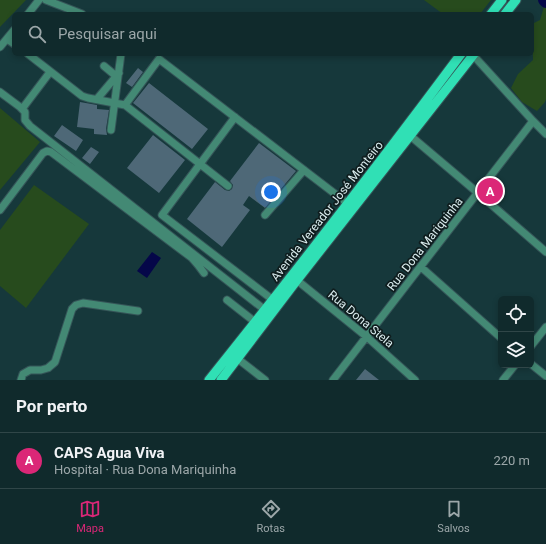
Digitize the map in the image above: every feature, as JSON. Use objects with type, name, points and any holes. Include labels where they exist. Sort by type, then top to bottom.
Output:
[{"type":"main road","points":[[493,12],[502,0]]},
{"type":"main road","points":[[507,12],[516,0]]},
{"type":"main road","name":"Avenida Vereador José Monteiro","points":[[209,380],[273,300],[294,278],[407,133],[460,56]]},
{"type":"main road","name":"Avenida Vereador José Monteiro","points":[[221,380],[347,203],[473,56]]},
{"type":"street","points":[[30,12],[40,0]]},
{"type":"street","points":[[46,0],[77,12]]},
{"type":"street","points":[[0,47],[12,32]]},
{"type":"street","points":[[6,39],[12,43]]},
{"type":"street","points":[[30,56],[82,96],[126,104],[228,186]]},
{"type":"street","points":[[111,130],[117,74],[121,56]]},
{"type":"street","points":[[475,56],[546,134]]},
{"type":"street","points":[[126,104],[159,59],[347,203]]},
{"type":"street","points":[[104,66],[117,74]]},
{"type":"street","points":[[22,109],[50,72]]},
{"type":"street","points":[[97,99],[117,74]]},
{"type":"street","points":[[0,92],[26,112],[25,120],[30,126],[265,310]]},
{"type":"street","points":[[235,117],[162,215],[273,300]]},
{"type":"street","name":"Rua Dona Mariquinha","points":[[333,380],[533,121]]},
{"type":"street","points":[[407,133],[546,252]]},
{"type":"street","points":[[0,210],[43,153],[47,151],[51,152],[192,258],[204,273]]},
{"type":"street","points":[[265,215],[304,170]]},
{"type":"street","points":[[221,275],[228,266]]},
{"type":"street","points":[[421,267],[498,335]]},
{"type":"street","name":"Rua Dona Stela","points":[[294,278],[367,337],[415,380]]},
{"type":"street","points":[[227,300],[256,322]]},
{"type":"street","points":[[21,380],[23,374],[30,370],[48,368],[55,362],[72,309],[76,305],[84,303],[138,311]]},
{"type":"street","points":[[534,342],[546,327]]},
{"type":"street","points":[[238,358],[265,380]]},
{"type":"street","points":[[534,366],[546,376]]},
{"type":"street","points":[[503,380],[513,368]]},
{"type":"green space","points":[[0,0],[26,0],[14,12],[12,12],[12,15],[0,27]]},
{"type":"green space","points":[[424,0],[491,0],[482,12],[440,12]]},
{"type":"green space","points":[[546,0],[546,99],[537,111],[522,102],[511,88],[518,74],[533,60],[534,23],[540,20]]},
{"type":"green space","points":[[0,108],[40,142],[0,190]]},
{"type":"green space","points":[[34,185],[89,224],[26,308],[0,286],[0,230]]},
{"type":"shaded area","points":[[152,252],[161,258],[147,278],[137,271]]},
{"type":"building","points":[[138,68],[143,72],[132,87],[126,83]]},
{"type":"building","points":[[149,83],[208,129],[192,149],[133,103]]},
{"type":"building","points":[[80,102],[97,105],[97,109],[109,110],[106,129],[107,135],[94,134],[94,129],[77,127]]},
{"type":"building","points":[[62,125],[83,140],[76,151],[54,136]]},
{"type":"building","points":[[153,135],[185,160],[159,193],[127,168]]},
{"type":"building","points":[[259,143],[296,171],[265,208],[249,196],[243,205],[250,210],[222,247],[187,219],[215,182],[225,190],[229,191],[232,189],[233,185],[230,181]]},
{"type":"building","points":[[91,147],[99,152],[90,164],[82,158]]},
{"type":"building","points":[[365,369],[379,380],[356,380]]},
{"type":"place","name":"CAPS Agua Viva","points":[[490,191]]}]
